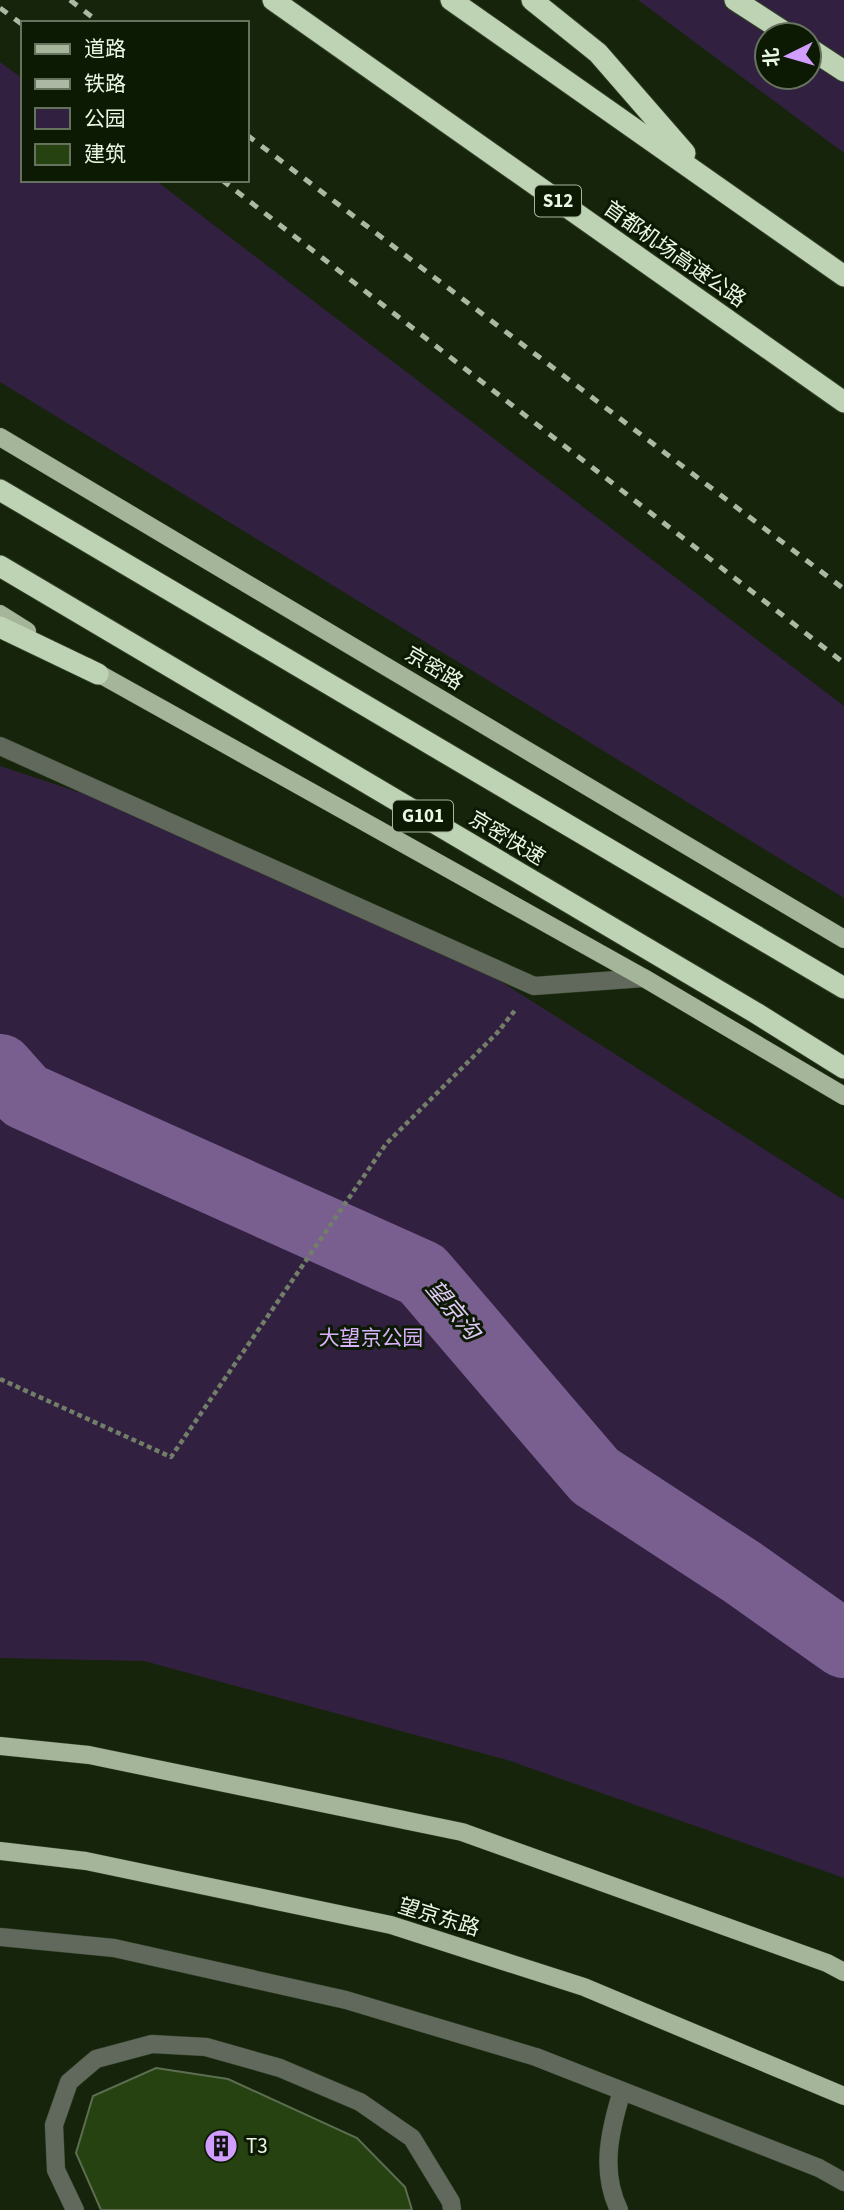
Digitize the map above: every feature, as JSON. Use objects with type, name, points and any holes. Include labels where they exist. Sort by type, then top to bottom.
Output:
[{"type":"highway","name":"首都机场高速公路","points":[[273,0],[844,402]]},
{"type":"highway","points":[[451,0],[844,276]]},
{"type":"highway","points":[[532,0],[598,52],[707,178]]},
{"type":"highway","points":[[735,0],[767,21]]},
{"type":"highway","points":[[823,57],[844,71]]},
{"type":"highway","name":"京密快速","points":[[0,490],[844,988]]},
{"type":"highway","name":"京密快速","points":[[0,566],[744,1006],[844,1068]]},
{"type":"highway","points":[[0,626],[98,674]]},
{"type":"main road","name":"京密路","points":[[0,437],[844,939]]},
{"type":"main road","name":"G101","points":[[0,614],[98,674],[644,978],[844,1096]]},
{"type":"main road","points":[[0,1746],[89,1755],[461,1832],[827,1963],[844,1972]]},
{"type":"main road","name":"望京东路","points":[[0,1851],[86,1861],[391,1925],[584,1987],[844,2096]]},
{"type":"street","points":[[0,746],[534,986],[644,978]]},
{"type":"street","points":[[0,1937],[114,1948],[346,2000],[536,2057],[819,2168],[844,2182]]},
{"type":"street","points":[[75,2210],[56,2170],[54,2125],[69,2082],[96,2059],[152,2044],[206,2047],[268,2064],[360,2102],[412,2138],[451,2202],[452,2210]]},
{"type":"street","points":[[619,2210],[614,2201],[607,2162],[613,2121],[622,2091]]},
{"type":"path","points":[[0,1379],[171,1457],[386,1144],[497,1033],[534,986]]},
{"type":"green space","points":[[638,0],[844,0],[844,153],[761,91],[823,91],[823,21],[753,21],[753,85]]},
{"type":"green space","points":[[0,62],[21,78],[21,182],[158,182],[844,706],[844,898],[0,382]]},
{"type":"green space","name":"大望京公园","points":[[0,766],[248,848],[505,984],[844,1200],[844,1878],[507,1760],[144,1661],[0,1658]]},
{"type":"building","name":"T3","points":[[156,2068],[228,2079],[357,2138],[405,2187],[412,2210],[101,2210],[76,2153],[93,2096]]},
{"type":"waterway","name":"望京沟","points":[[0,1068],[25,1096],[422,1274],[595,1476],[742,1572],[844,1644]]},
{"type":"railway","points":[[70,0],[97,21]]},
{"type":"railway","points":[[0,8],[21,24]]},
{"type":"railway","points":[[248,136],[844,589]]},
{"type":"railway","points":[[225,182],[844,663]]},
{"type":"place","name":"T3","points":[[221,2146]]}]
